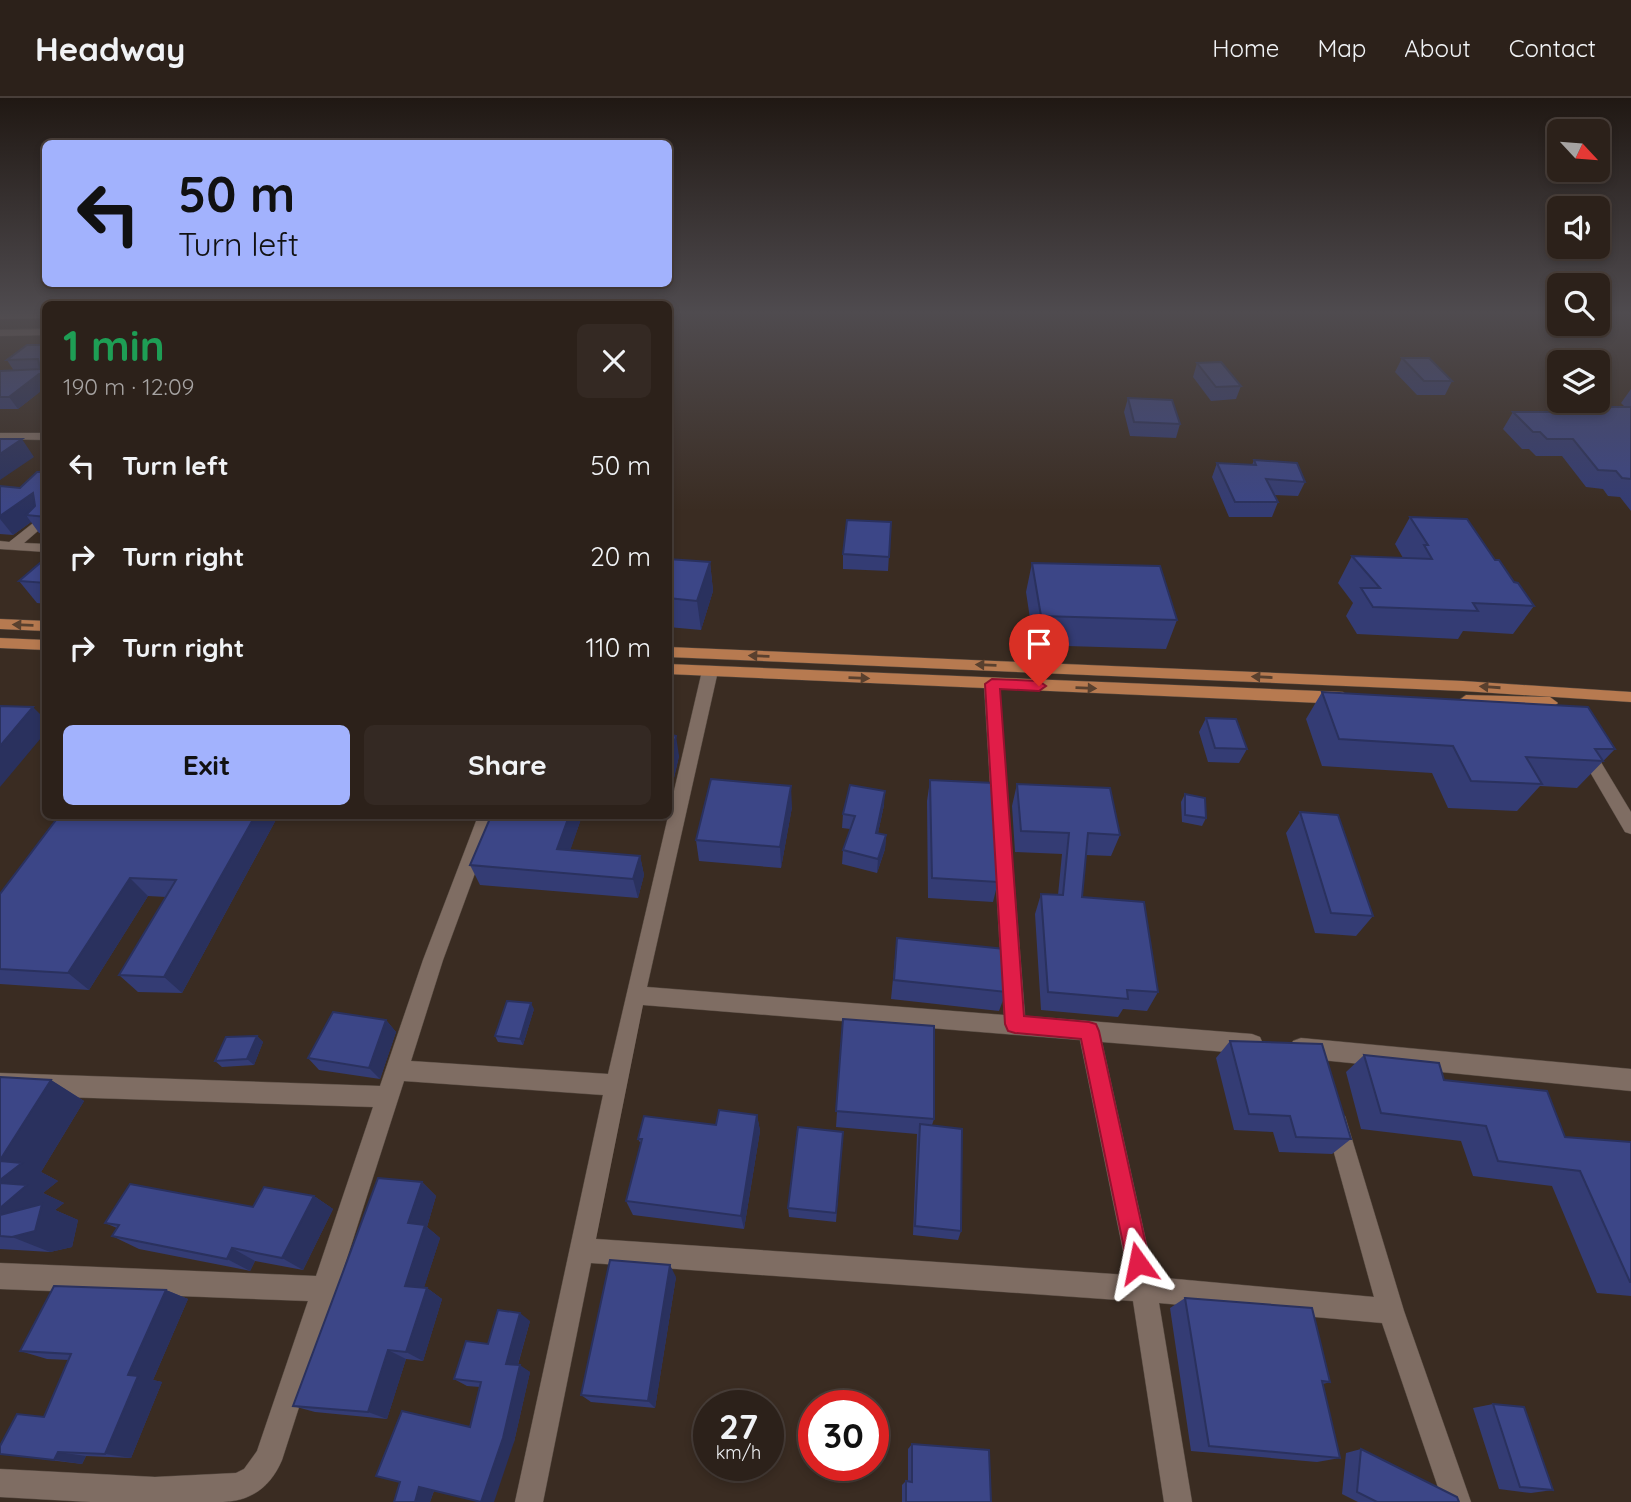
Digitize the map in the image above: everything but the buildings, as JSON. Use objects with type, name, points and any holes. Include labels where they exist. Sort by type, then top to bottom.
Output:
[{"type":"main road","points":[[0,624],[42,626]]},
{"type":"main road","points":[[0,643],[42,645]]},
{"type":"main road","points":[[672,652],[1450,685],[1631,697]]},
{"type":"main road","points":[[672,670],[1560,708],[1631,705]]},
{"type":"street","points":[[0,436],[42,437]]},
{"type":"street","points":[[6,546],[42,520]]},
{"type":"street","points":[[6,546],[42,548]]},
{"type":"street","points":[[674,804],[710,671]]},
{"type":"street","points":[[992,684],[1015,1024]]},
{"type":"street","points":[[1576,734],[1631,827]]},
{"type":"street","points":[[0,1483],[155,1491],[238,1487],[254,1479],[268,1460],[396,1070],[486,819]]},
{"type":"street","points":[[529,1502],[671,819]]},
{"type":"street","points":[[635,995],[1015,1024],[1631,1080]]},
{"type":"street","points":[[1089,1031],[1144,1289],[1178,1502]]},
{"type":"street","points":[[1316,1050],[1324,1076]]},
{"type":"street","points":[[396,1070],[617,1085]]},
{"type":"street","points":[[0,1084],[387,1097]]},
{"type":"street","points":[[1331,1102],[1391,1311],[1457,1502]]},
{"type":"street","points":[[583,1250],[1144,1289],[1391,1311]]},
{"type":"street","points":[[0,1276],[322,1289]]},
{"type":"route","points":[[1039,686],[992,684],[1015,1024],[1089,1031],[1138,1263]]}]
